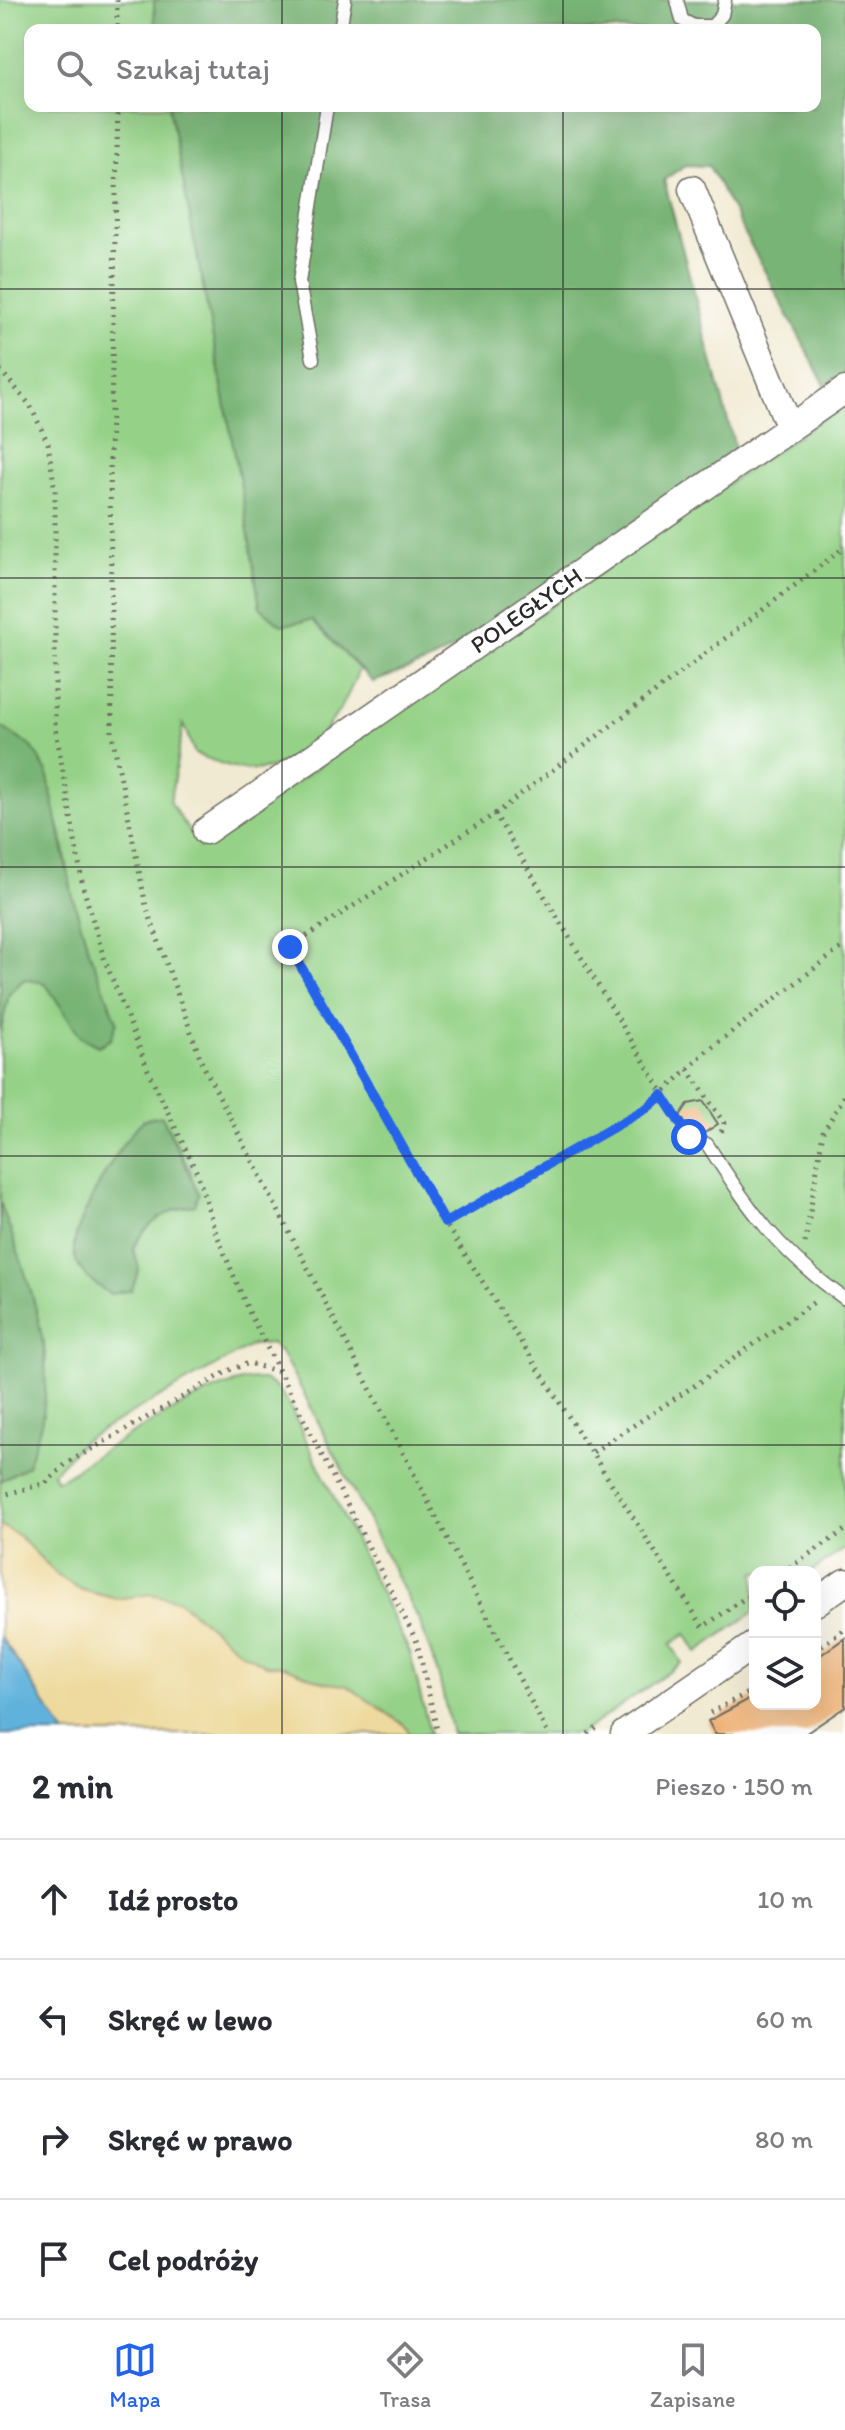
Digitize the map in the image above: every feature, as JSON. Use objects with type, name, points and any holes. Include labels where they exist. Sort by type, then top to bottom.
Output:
[{"type":"street","points":[[692,189],[790,428]]},
{"type":"street","name":"POLEGŁYCH","points":[[206,831],[845,390]]},
{"type":"street","points":[[821,1599],[845,1582]]},
{"type":"street","points":[[624,1734],[749,1648]]},
{"type":"lane","points":[[341,24],[345,0]]},
{"type":"lane","points":[[677,0],[682,20],[690,24]]},
{"type":"lane","points":[[714,24],[722,15],[725,0]]},
{"type":"lane","points":[[313,359],[299,282],[326,112]]},
{"type":"lane","points":[[707,1144],[773,1240],[803,1268],[845,1299]]},
{"type":"path","points":[[117,0],[117,24]]},
{"type":"path","points":[[118,112],[110,453],[112,734],[146,906],[202,1063],[548,1734]]},
{"type":"path","points":[[0,370],[30,405],[48,443],[55,491],[55,725],[83,887],[104,958],[150,1075],[198,1175],[248,1310],[417,1642],[438,1734]]},
{"type":"path","points":[[749,1595],[703,1627],[445,1223],[290,947],[495,814],[845,547]]},
{"type":"path","points":[[495,814],[662,1095],[689,1137],[696,1144],[707,1144],[722,1132],[724,1123],[688,1069]]},
{"type":"path","points":[[445,1223],[647,1108],[707,1051],[845,945]]},
{"type":"path","points":[[803,1268],[807,1220],[823,1132],[845,1095]]},
{"type":"path","points":[[593,1452],[700,1382],[831,1289]]},
{"type":"path","points":[[0,1496],[46,1483],[67,1463],[230,1370],[249,1363],[280,1372]]},
{"type":"path","points":[[792,1566],[845,1530]]},
{"type":"path","points":[[821,1646],[845,1629]]},
{"type":"path","points":[[710,1713],[749,1692]]},
{"type":"green space","points":[[0,0],[154,0],[155,24],[24,24],[24,112],[170,112],[242,492],[260,607],[281,625],[312,620],[359,669],[329,725],[298,755],[279,765],[259,769],[237,768],[195,754],[183,724],[170,802],[200,848],[845,403],[845,1548],[820,1566],[749,1566],[749,1615],[697,1652],[686,1634],[671,1644],[682,1663],[580,1734],[452,1734],[439,1677],[420,1622],[304,1394],[283,1356],[271,1343],[252,1345],[83,1441],[53,1473],[56,1480],[64,1477],[148,1424],[225,1386],[247,1380],[263,1380],[271,1384],[289,1405],[410,1653],[430,1734],[410,1734],[404,1725],[346,1686],[326,1683],[284,1666],[266,1665],[242,1653],[178,1600],[150,1595],[117,1599],[82,1590],[58,1576],[19,1536],[0,1525],[0,1481],[27,1466],[43,1414],[46,1356],[29,1285],[0,1202],[0,1033],[9,994],[24,979],[45,983],[89,951],[73,898],[62,837],[33,748],[0,726]],"holes":[[[162,1116],[191,1172],[195,1205],[175,1210],[158,1219],[133,1248],[74,1246],[99,1184],[125,1141]]]},
{"type":"green space","points":[[154,0],[845,0],[845,372],[825,385],[709,166],[685,165],[664,180],[736,451],[487,631],[428,662],[373,682],[312,620],[281,625],[260,607],[242,492],[170,112],[821,112],[821,24],[155,24]]},
{"type":"green space","points":[[0,726],[33,748],[47,772],[73,898],[89,951],[117,1021],[111,1039],[98,1046],[81,1037],[45,983],[24,979],[9,994],[0,1033]]},
{"type":"green space","points":[[162,1116],[199,1194],[195,1205],[175,1210],[151,1224],[133,1248],[139,1268],[132,1290],[110,1294],[91,1280],[76,1262],[74,1246],[77,1234],[91,1199],[124,1142],[144,1120]]},
{"type":"green space","points":[[0,1202],[35,1305],[45,1359],[46,1386],[42,1420],[27,1466],[0,1481]]},
{"type":"sand","points":[[0,1525],[19,1536],[58,1576],[82,1590],[117,1599],[150,1594],[178,1600],[242,1653],[266,1665],[284,1666],[326,1683],[346,1685],[404,1725],[410,1734],[65,1734],[0,1635]]},
{"type":"water","points":[[0,1636],[65,1734],[0,1734]]},
{"type":"building","points":[[703,1101],[718,1124],[695,1139],[680,1116],[688,1104]]},
{"type":"building","points":[[845,1638],[845,1707],[805,1734],[715,1734],[708,1721],[749,1699],[749,1710],[821,1710],[821,1655]]},
{"type":"route","points":[[290,947],[445,1223],[647,1108],[662,1095],[689,1137]]}]
